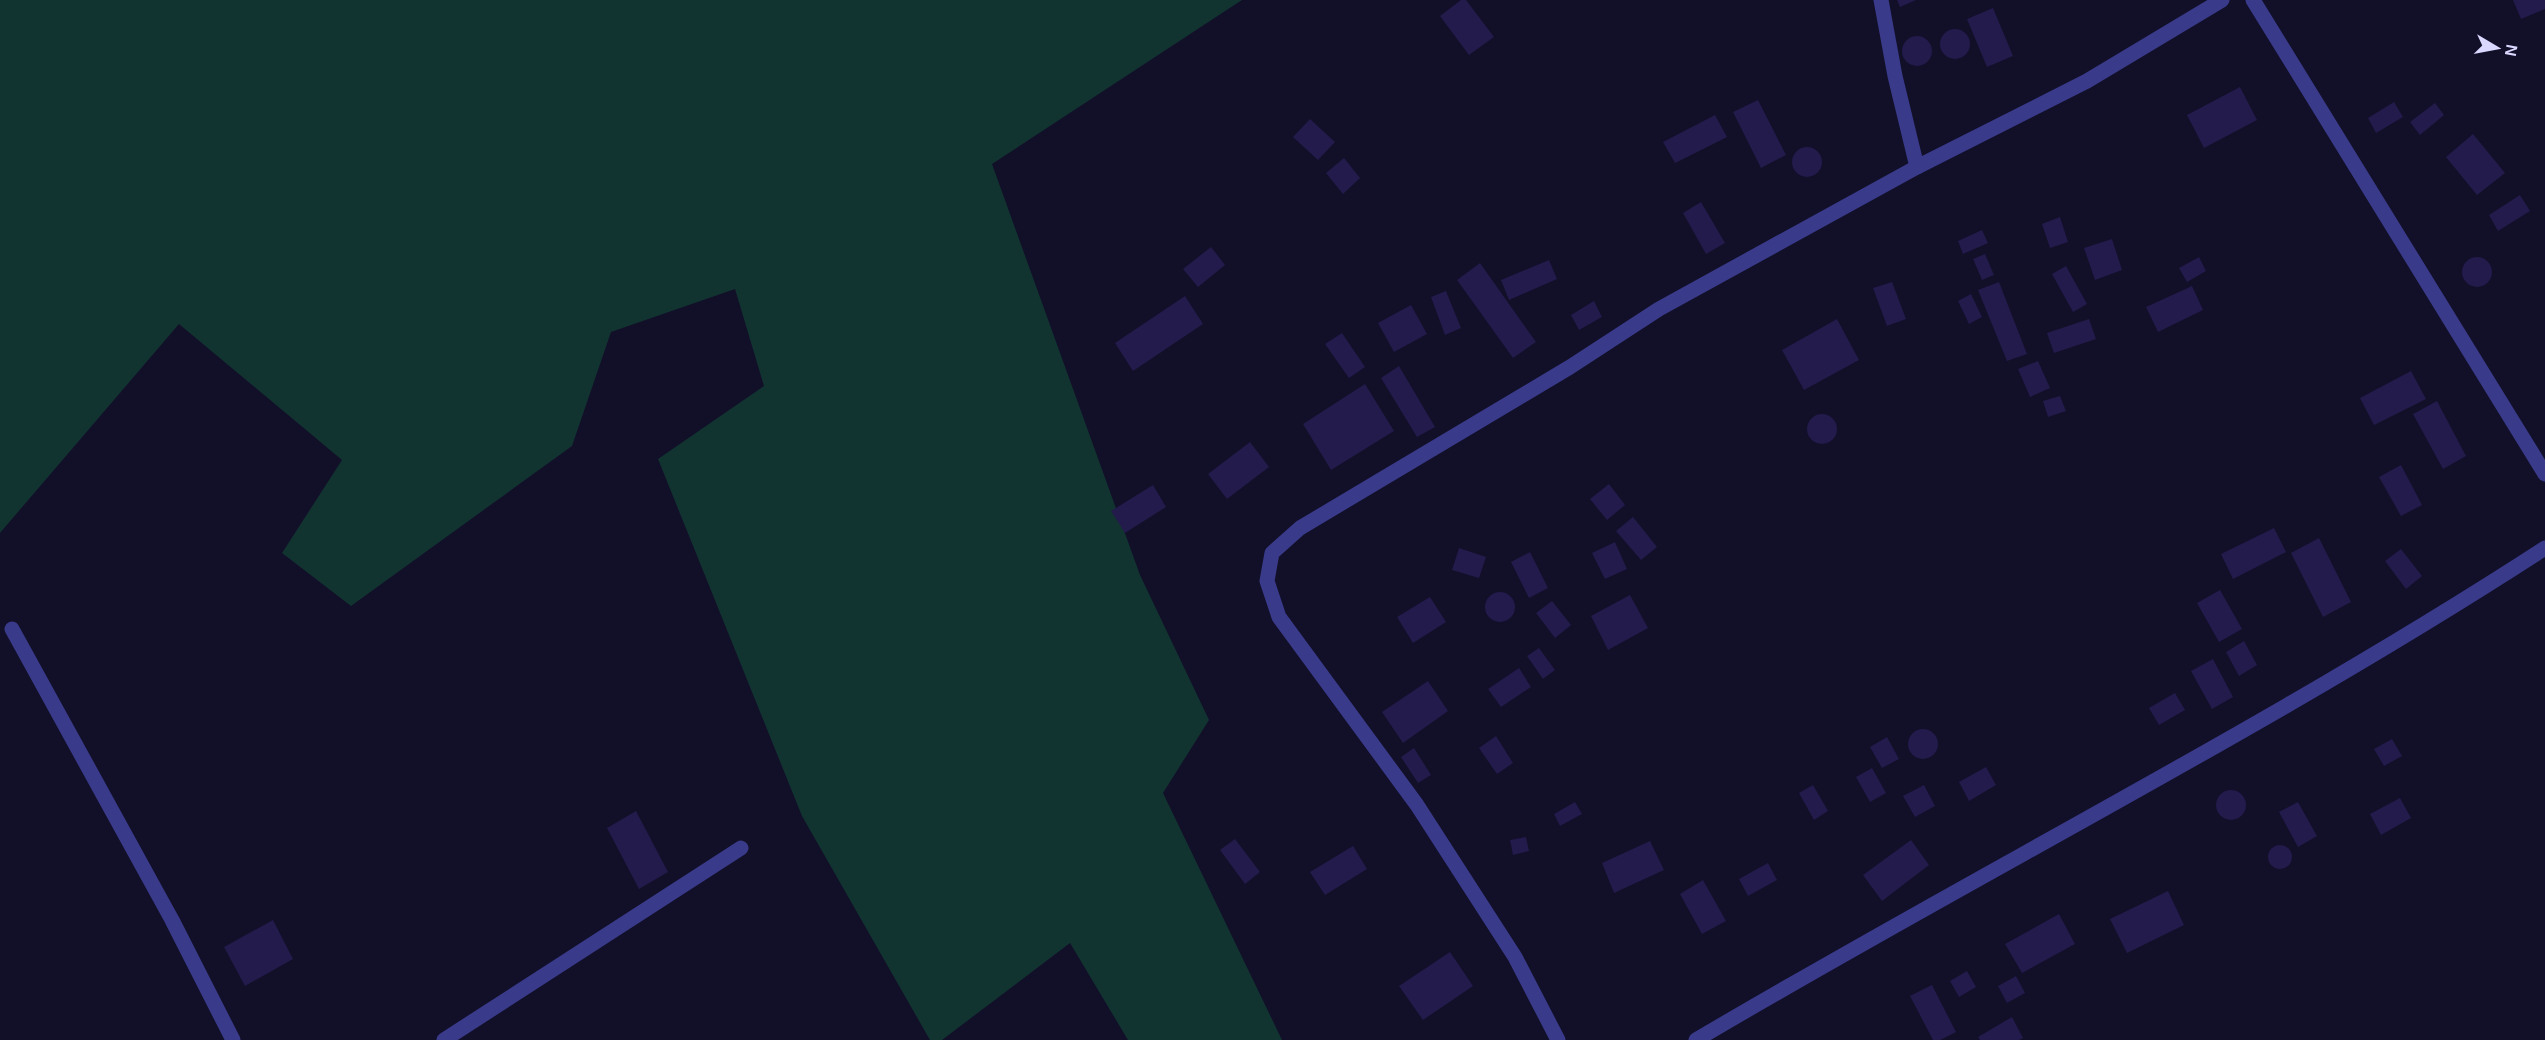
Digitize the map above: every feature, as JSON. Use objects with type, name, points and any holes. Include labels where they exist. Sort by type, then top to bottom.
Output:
[{"type":"street","points":[[1881,0],[1895,76],[1917,167]]},
{"type":"street","points":[[1558,1040],[1515,957],[1417,805],[1279,617],[1267,581],[1272,553],[1300,528],[1570,367],[1659,309],[1917,167],[2088,81],[2222,0]]},
{"type":"street","points":[[2253,0],[2545,474]]},
{"type":"street","points":[[1696,1040],[1840,955],[2351,669],[2545,548]]},
{"type":"street","points":[[12,629],[172,920],[233,1040]]},
{"type":"street","points":[[444,1040],[741,848]]},
{"type":"green space","points":[[0,0],[1242,0],[992,164],[1140,575],[1209,720],[1163,793],[1282,1040],[1128,1040],[1070,943],[942,1040],[930,1040],[802,816],[658,459],[764,386],[735,289],[611,332],[572,446],[351,606],[282,553],[342,460],[179,324],[0,533]]},
{"type":"building","points":[[1461,0],[1466,0],[1494,37],[1469,55],[1440,16]]},
{"type":"building","points":[[1897,0],[1916,0],[1900,7]]},
{"type":"building","points":[[2513,0],[2545,0],[2545,9],[2521,19]]},
{"type":"building","points":[[1993,8],[2013,56],[1987,67],[1967,19]]},
{"type":"building","points":[[1955,29],[1966,33],[1970,44],[1966,55],[1955,59],[1944,55],[1940,44],[1944,33]]},
{"type":"building","points":[[1917,36],[1928,40],[1932,51],[1928,62],[1917,66],[1906,62],[1902,51],[1906,40]]},
{"type":"building","points":[[2240,87],[2257,120],[2204,148],[2187,115]]},
{"type":"building","points":[[1758,100],[1786,155],[1761,168],[1733,112]]},
{"type":"building","points":[[2394,102],[2403,117],[2376,133],[2368,118]]},
{"type":"building","points":[[2435,103],[2444,115],[2420,135],[2410,122]]},
{"type":"building","points":[[1715,115],[1727,137],[1675,163],[1663,142]]},
{"type":"building","points":[[1310,119],[1335,142],[1318,160],[1293,137]]},
{"type":"building","points":[[2473,134],[2505,173],[2477,195],[2446,157]]},
{"type":"building","points":[[1807,147],[1818,151],[1822,162],[1818,173],[1807,177],[1796,173],[1792,162],[1796,151]]},
{"type":"building","points":[[1344,158],[1360,178],[1343,194],[1326,173]]},
{"type":"building","points":[[2520,195],[2530,211],[2498,231],[2489,215]]},
{"type":"building","points":[[1701,202],[1725,243],[1706,254],[1683,213]]},
{"type":"building","points":[[2060,217],[2068,242],[2050,248],[2042,224]]},
{"type":"building","points":[[1982,230],[1988,243],[1963,254],[1958,241]]},
{"type":"building","points":[[2112,239],[2122,270],[2095,280],[2084,248]]},
{"type":"building","points":[[1211,247],[1225,265],[1198,287],[1183,269]]},
{"type":"building","points":[[1985,254],[1994,275],[1982,280],[1973,259]]},
{"type":"building","points":[[2199,257],[2206,271],[2187,282],[2179,268]]},
{"type":"building","points":[[2477,257],[2488,261],[2492,272],[2488,283],[2477,287],[2466,283],[2462,272],[2466,261]]},
{"type":"building","points":[[1549,260],[1557,279],[1509,300],[1501,280]]},
{"type":"building","points":[[1480,263],[1536,342],[1513,358],[1457,280]]},
{"type":"building","points":[[2066,266],[2087,304],[2073,312],[2052,274]]},
{"type":"building","points":[[1892,282],[1906,319],[1887,326],[1873,288]]},
{"type":"building","points":[[1999,282],[2027,354],[2007,361],[1978,290]]},
{"type":"building","points":[[2192,286],[2203,310],[2158,332],[2146,307]]},
{"type":"building","points":[[1446,291],[1461,328],[1445,335],[1431,297]]},
{"type":"building","points":[[1971,294],[1982,317],[1969,324],[1958,301]]},
{"type":"building","points":[[1185,296],[1203,324],[1133,371],[1115,343]]},
{"type":"building","points":[[1594,301],[1602,317],[1579,330],[1571,315]]},
{"type":"building","points":[[1411,305],[1427,334],[1394,352],[1378,323]]},
{"type":"building","points":[[1837,319],[1859,360],[1804,390],[1782,350]]},
{"type":"building","points":[[2089,319],[2096,339],[2054,353],[2047,333]]},
{"type":"building","points":[[1342,333],[1365,367],[1349,378],[1325,344]]},
{"type":"building","points":[[2038,361],[2050,388],[2030,397],[2018,369]]},
{"type":"building","points":[[1399,366],[1435,427],[1417,437],[1381,378]]},
{"type":"building","points":[[2411,371],[2426,399],[2374,425],[2360,398]]},
{"type":"building","points":[[1365,384],[1394,431],[1331,470],[1303,424]]},
{"type":"building","points":[[2060,396],[2066,411],[2048,417],[2043,401]]},
{"type":"building","points":[[2437,401],[2466,456],[2443,469],[2413,414]]},
{"type":"building","points":[[1822,414],[1833,418],[1837,429],[1833,440],[1822,444],[1811,440],[1807,429],[1811,418]]},
{"type":"building","points":[[1250,442],[1269,467],[1227,499],[1208,474]]},
{"type":"building","points":[[2401,465],[2422,505],[2401,516],[2379,477]]},
{"type":"building","points":[[1609,484],[1625,505],[1607,520],[1590,499]]},
{"type":"building","points":[[1153,485],[1166,507],[1125,533],[1111,511]]},
{"type":"building","points":[[1633,517],[1657,547],[1641,560],[1616,531]]},
{"type":"building","points":[[2274,528],[2286,552],[2233,579],[2221,554]]},
{"type":"building","points":[[2319,538],[2351,602],[2323,617],[2291,553]]},
{"type":"building","points":[[1615,542],[1627,569],[1605,579],[1592,553]]},
{"type":"building","points":[[1459,548],[1486,557],[1479,578],[1452,570]]},
{"type":"building","points":[[2401,549],[2422,576],[2406,589],[2385,561]]},
{"type":"building","points":[[1530,552],[1548,588],[1529,598],[1511,562]]},
{"type":"building","points":[[2220,590],[2242,629],[2219,642],[2197,603]]},
{"type":"building","points":[[1500,592],[1511,596],[1515,607],[1511,618],[1500,622],[1489,618],[1485,607],[1489,596]]},
{"type":"building","points":[[1630,595],[1648,628],[1608,650],[1591,616]]},
{"type":"building","points":[[1430,597],[1446,622],[1413,643],[1397,617]]},
{"type":"building","points":[[1552,601],[1571,625],[1555,638],[1536,613]]},
{"type":"building","points":[[2244,641],[2257,665],[2239,676],[2226,652]]},
{"type":"building","points":[[1539,648],[1555,670],[1543,679],[1527,656]]},
{"type":"building","points":[[2213,659],[2233,697],[2212,709],[2191,671]]},
{"type":"building","points":[[1519,668],[1531,687],[1501,707],[1488,689]]},
{"type":"building","points":[[1428,681],[1448,711],[1403,743],[1382,712]]},
{"type":"building","points":[[2175,693],[2185,710],[2159,725],[2149,708]]},
{"type":"building","points":[[1923,729],[1934,733],[1938,744],[1934,755],[1923,759],[1912,755],[1908,744],[1912,733]]},
{"type":"building","points":[[1496,736],[1513,763],[1497,774],[1479,748]]},
{"type":"building","points":[[1887,737],[1899,759],[1882,768],[1870,747]]},
{"type":"building","points":[[2392,739],[2402,756],[2384,766],[2374,749]]},
{"type":"building","points":[[1414,748],[1431,775],[1418,783],[1401,757]]},
{"type":"building","points":[[1986,767],[1996,785],[1969,801],[1959,782]]},
{"type":"building","points":[[1872,768],[1886,793],[1870,802],[1856,777]]},
{"type":"building","points":[[1813,785],[1828,811],[1814,820],[1799,793]]},
{"type":"building","points":[[1924,785],[1935,806],[1915,817],[1903,796]]},
{"type":"building","points":[[2231,790],[2242,794],[2246,805],[2242,816],[2231,820],[2220,816],[2216,805],[2220,794]]},
{"type":"building","points":[[2400,798],[2411,818],[2381,835],[2370,814]]},
{"type":"building","points":[[1575,802],[1582,814],[1560,826],[1554,814]]},
{"type":"building","points":[[2298,802],[2317,836],[2298,847],[2279,812]]},
{"type":"building","points":[[636,811],[668,872],[639,889],[607,828]]},
{"type":"building","points":[[1526,837],[1529,851],[1513,855],[1510,840]]},
{"type":"building","points":[[1235,839],[1260,872],[1245,884],[1220,850]]},
{"type":"building","points":[[1911,840],[1929,865],[1882,901],[1863,875]]},
{"type":"building","points":[[1650,841],[1664,870],[1614,893],[1602,863]]},
{"type":"building","points":[[2280,845],[2289,848],[2292,857],[2289,866],[2280,869],[2271,866],[2268,857],[2271,848]]},
{"type":"building","points":[[1353,846],[1367,869],[1325,895],[1310,872]]},
{"type":"building","points":[[1768,863],[1777,880],[1748,896],[1739,879]]},
{"type":"building","points":[[1703,880],[1726,921],[1702,934],[1680,894]]},
{"type":"building","points":[[2168,891],[2184,925],[2127,953],[2110,919]]},
{"type":"building","points":[[2059,914],[2075,944],[2022,973],[2005,944]]},
{"type":"building","points":[[273,920],[293,959],[245,986],[224,947]]},
{"type":"building","points":[[1450,952],[1473,986],[1423,1020],[1399,986]]},
{"type":"building","points":[[1967,971],[1976,987],[1959,997],[1950,981]]},
{"type":"building","points":[[2016,976],[2025,993],[2007,1003],[1998,986]]},
{"type":"building","points":[[1932,985],[1956,1032],[1940,1040],[1933,1040],[1910,996]]},
{"type":"building","points":[[2012,1017],[2023,1038],[2019,1040],[1980,1040],[1978,1037]]}]
